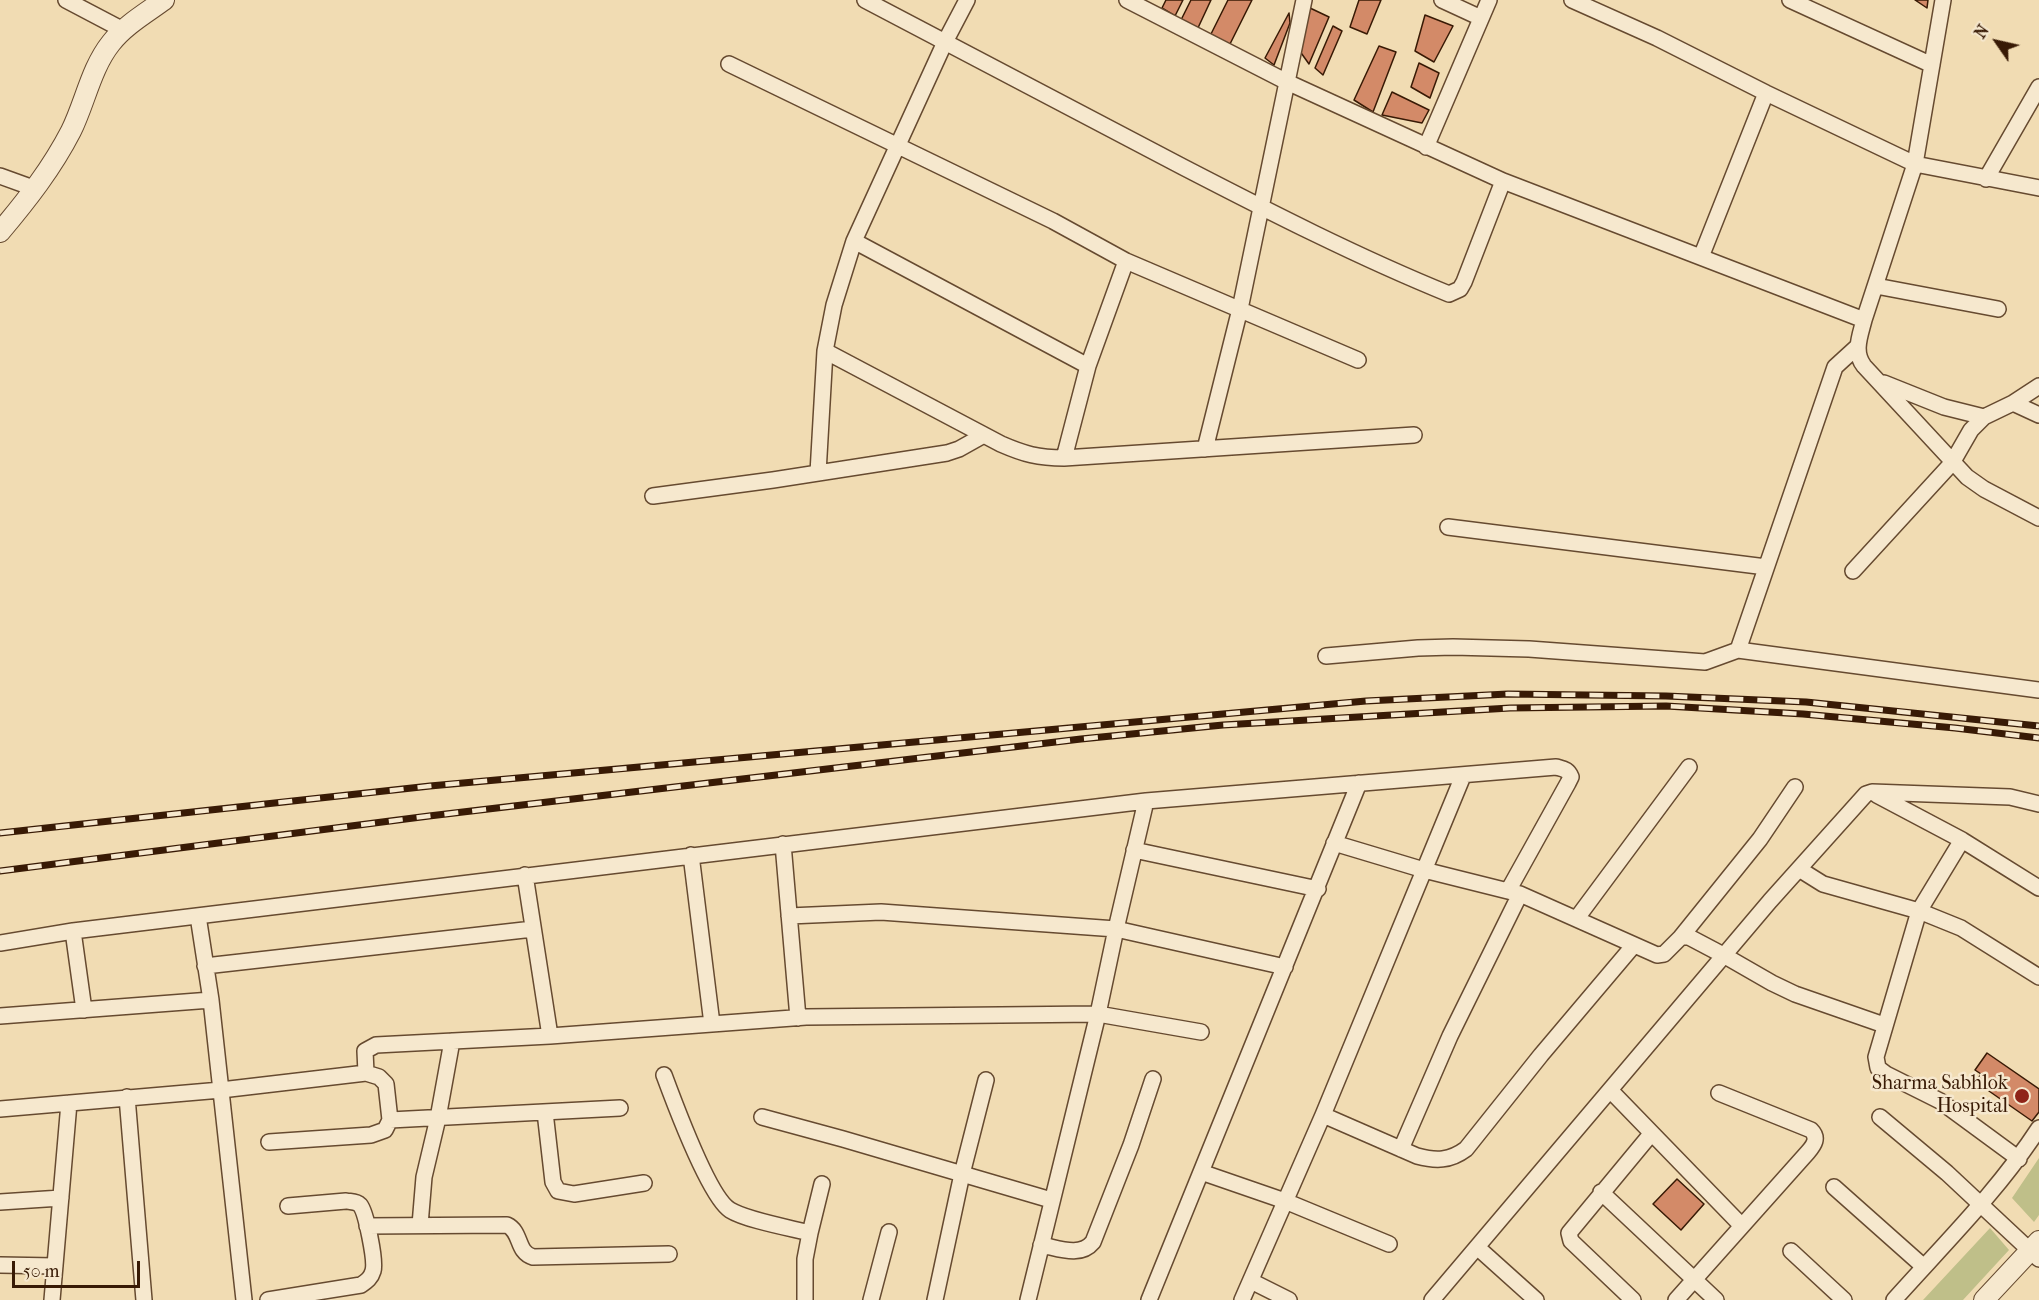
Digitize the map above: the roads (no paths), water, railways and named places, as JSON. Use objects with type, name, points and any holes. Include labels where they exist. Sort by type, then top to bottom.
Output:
[{"type":"street","points":[[0,232],[36,189],[70,132],[97,66],[111,43],[123,30],[164,0]]},
{"type":"street","points":[[866,0],[1261,207],[1408,278],[1449,294],[1460,289],[1464,282],[1503,181]]},
{"type":"street","points":[[818,473],[825,351],[834,304],[854,241],[945,42],[967,0]]},
{"type":"street","points":[[1127,0],[1287,82],[1503,181],[1864,320]]},
{"type":"street","points":[[1205,449],[1240,309],[1304,0]]},
{"type":"street","points":[[1442,0],[1481,18]]},
{"type":"street","points":[[1426,147],[1489,0]]},
{"type":"street","points":[[1572,0],[1657,38],[1915,164],[2039,188]]},
{"type":"street","points":[[1790,0],[1932,65]]},
{"type":"street","points":[[1943,0],[1915,164],[1864,320],[1858,346],[1860,361],[1966,477],[2039,518]]},
{"type":"street","points":[[75,2],[123,30]]},
{"type":"street","points":[[729,64],[1053,221],[1126,261],[1358,360]]},
{"type":"street","points":[[1986,179],[2038,90]]},
{"type":"street","points":[[1701,258],[1766,93]]},
{"type":"street","points":[[0,176],[36,189]]},
{"type":"street","points":[[854,241],[1088,366]]},
{"type":"street","points":[[1064,458],[1088,366],[1126,261]]},
{"type":"street","points":[[1876,286],[1998,309]]},
{"type":"street","points":[[1738,650],[1836,367],[1858,346]]},
{"type":"street","points":[[825,351],[984,435],[1030,456],[1064,458],[1414,435]]},
{"type":"street","points":[[1878,381],[1944,407],[1984,417]]},
{"type":"street","points":[[1853,572],[1952,464],[1971,430],[1984,417],[2013,403],[2039,386]]},
{"type":"street","points":[[2013,403],[2039,415]]},
{"type":"street","points":[[653,496],[947,453],[984,435]]},
{"type":"street","points":[[1448,527],[1766,567]]},
{"type":"street","points":[[1326,656],[1453,647],[1529,649],[1705,662],[1738,650],[2039,690]]},
{"type":"street","points":[[0,943],[73,931],[525,874],[1146,801],[1556,767],[1569,772],[1571,777],[1514,892],[1401,1149]]},
{"type":"street","points":[[1576,918],[1689,767]]},
{"type":"street","points":[[1242,1300],[1323,1115],[1463,776]]},
{"type":"street","points":[[1149,1300],[1318,889],[1359,783]]},
{"type":"street","points":[[1334,843],[1424,870],[1514,892],[1660,955],[1664,954],[1681,937],[1760,839],[1795,787]]},
{"type":"street","points":[[1432,1300],[1860,799],[1872,792],[2010,796],[2039,804]]},
{"type":"street","points":[[1872,792],[1962,840],[2039,888]]},
{"type":"street","points":[[1028,1300],[1098,1014],[1146,801]]},
{"type":"street","points":[[1962,840],[1919,911],[1876,1057],[1878,1068],[1886,1074],[1940,1101],[2019,1159]]},
{"type":"street","points":[[783,844],[798,1018]]},
{"type":"street","points":[[1134,850],[1318,889]]},
{"type":"street","points":[[691,855],[712,1024]]},
{"type":"street","points":[[1799,869],[1832,887],[1919,911],[1961,928],[2039,977]]},
{"type":"street","points":[[525,874],[550,1036]]},
{"type":"street","points":[[789,916],[881,912],[1116,929],[1285,967]]},
{"type":"street","points":[[198,916],[211,1000],[244,1300]]},
{"type":"street","points":[[205,966],[533,929]]},
{"type":"street","points":[[73,931],[84,1010]]},
{"type":"street","points":[[1681,937],[1689,937],[1795,994],[1884,1024]]},
{"type":"street","points":[[1323,1115],[1432,1160],[1455,1157],[1466,1149],[1541,1055],[1634,945]]},
{"type":"street","points":[[0,1016],[211,1000]]},
{"type":"street","points":[[366,1073],[364,1054],[376,1045],[550,1036],[798,1018],[1098,1014],[1201,1032]]},
{"type":"street","points":[[420,1225],[424,1177],[438,1118],[452,1041]]},
{"type":"street","points":[[0,1109],[220,1090],[366,1073],[379,1077],[386,1084],[390,1120],[385,1130],[372,1135],[268,1142]]},
{"type":"street","points":[[664,1075],[691,1142],[723,1204],[741,1215],[810,1233]]},
{"type":"street","points":[[1041,1245],[1077,1251],[1085,1250],[1093,1242],[1131,1145],[1153,1079]]},
{"type":"street","points":[[935,1300],[962,1174],[986,1080]]},
{"type":"street","points":[[1610,1090],[1741,1225]]},
{"type":"street","points":[[1676,1300],[1808,1152],[1816,1140],[1816,1135],[1811,1130],[1719,1093]]},
{"type":"street","points":[[128,1097],[144,1300]]},
{"type":"street","points":[[52,1300],[69,1103]]},
{"type":"street","points":[[390,1120],[620,1108]]},
{"type":"street","points":[[545,1112],[553,1182],[558,1191],[574,1194],[644,1183]]},
{"type":"street","points":[[762,1117],[1051,1200]]},
{"type":"street","points":[[1880,1117],[2036,1250],[1984,1300]]},
{"type":"street","points":[[1894,1300],[1982,1205],[2019,1159],[2039,1128]]},
{"type":"street","points":[[1633,1300],[1569,1236],[1570,1230],[1651,1134]]},
{"type":"street","points":[[1201,1172],[1284,1201],[1389,1244]]},
{"type":"street","points":[[805,1300],[805,1259],[822,1184]]},
{"type":"street","points":[[1834,1187],[1924,1267]]},
{"type":"street","points":[[1601,1192],[1716,1300]]},
{"type":"street","points":[[0,1202],[61,1198]]},
{"type":"street","points":[[268,1300],[293,1298],[361,1285],[370,1279],[374,1265],[367,1226],[360,1205],[355,1202],[288,1206]]},
{"type":"street","points":[[367,1226],[507,1225],[514,1230],[521,1250],[533,1257],[669,1254]]},
{"type":"street","points":[[871,1300],[889,1232]]},
{"type":"street","points":[[1477,1246],[1536,1300]]},
{"type":"street","points":[[1791,1251],[1844,1300]]},
{"type":"street","points":[[0,1264],[55,1266]]},
{"type":"street","points":[[1251,1281],[1289,1300]]},
{"type":"railway","points":[[0,833],[430,786],[1366,701],[1508,694],[1666,696],[1806,702],[2039,726]]},
{"type":"railway","points":[[0,871],[429,816],[1081,739],[1223,725],[1510,708],[1666,706],[1803,714],[2039,738]]},
{"type":"place","name":"Sharma Sabhlok Hospital","points":[[2022,1096]]}]
